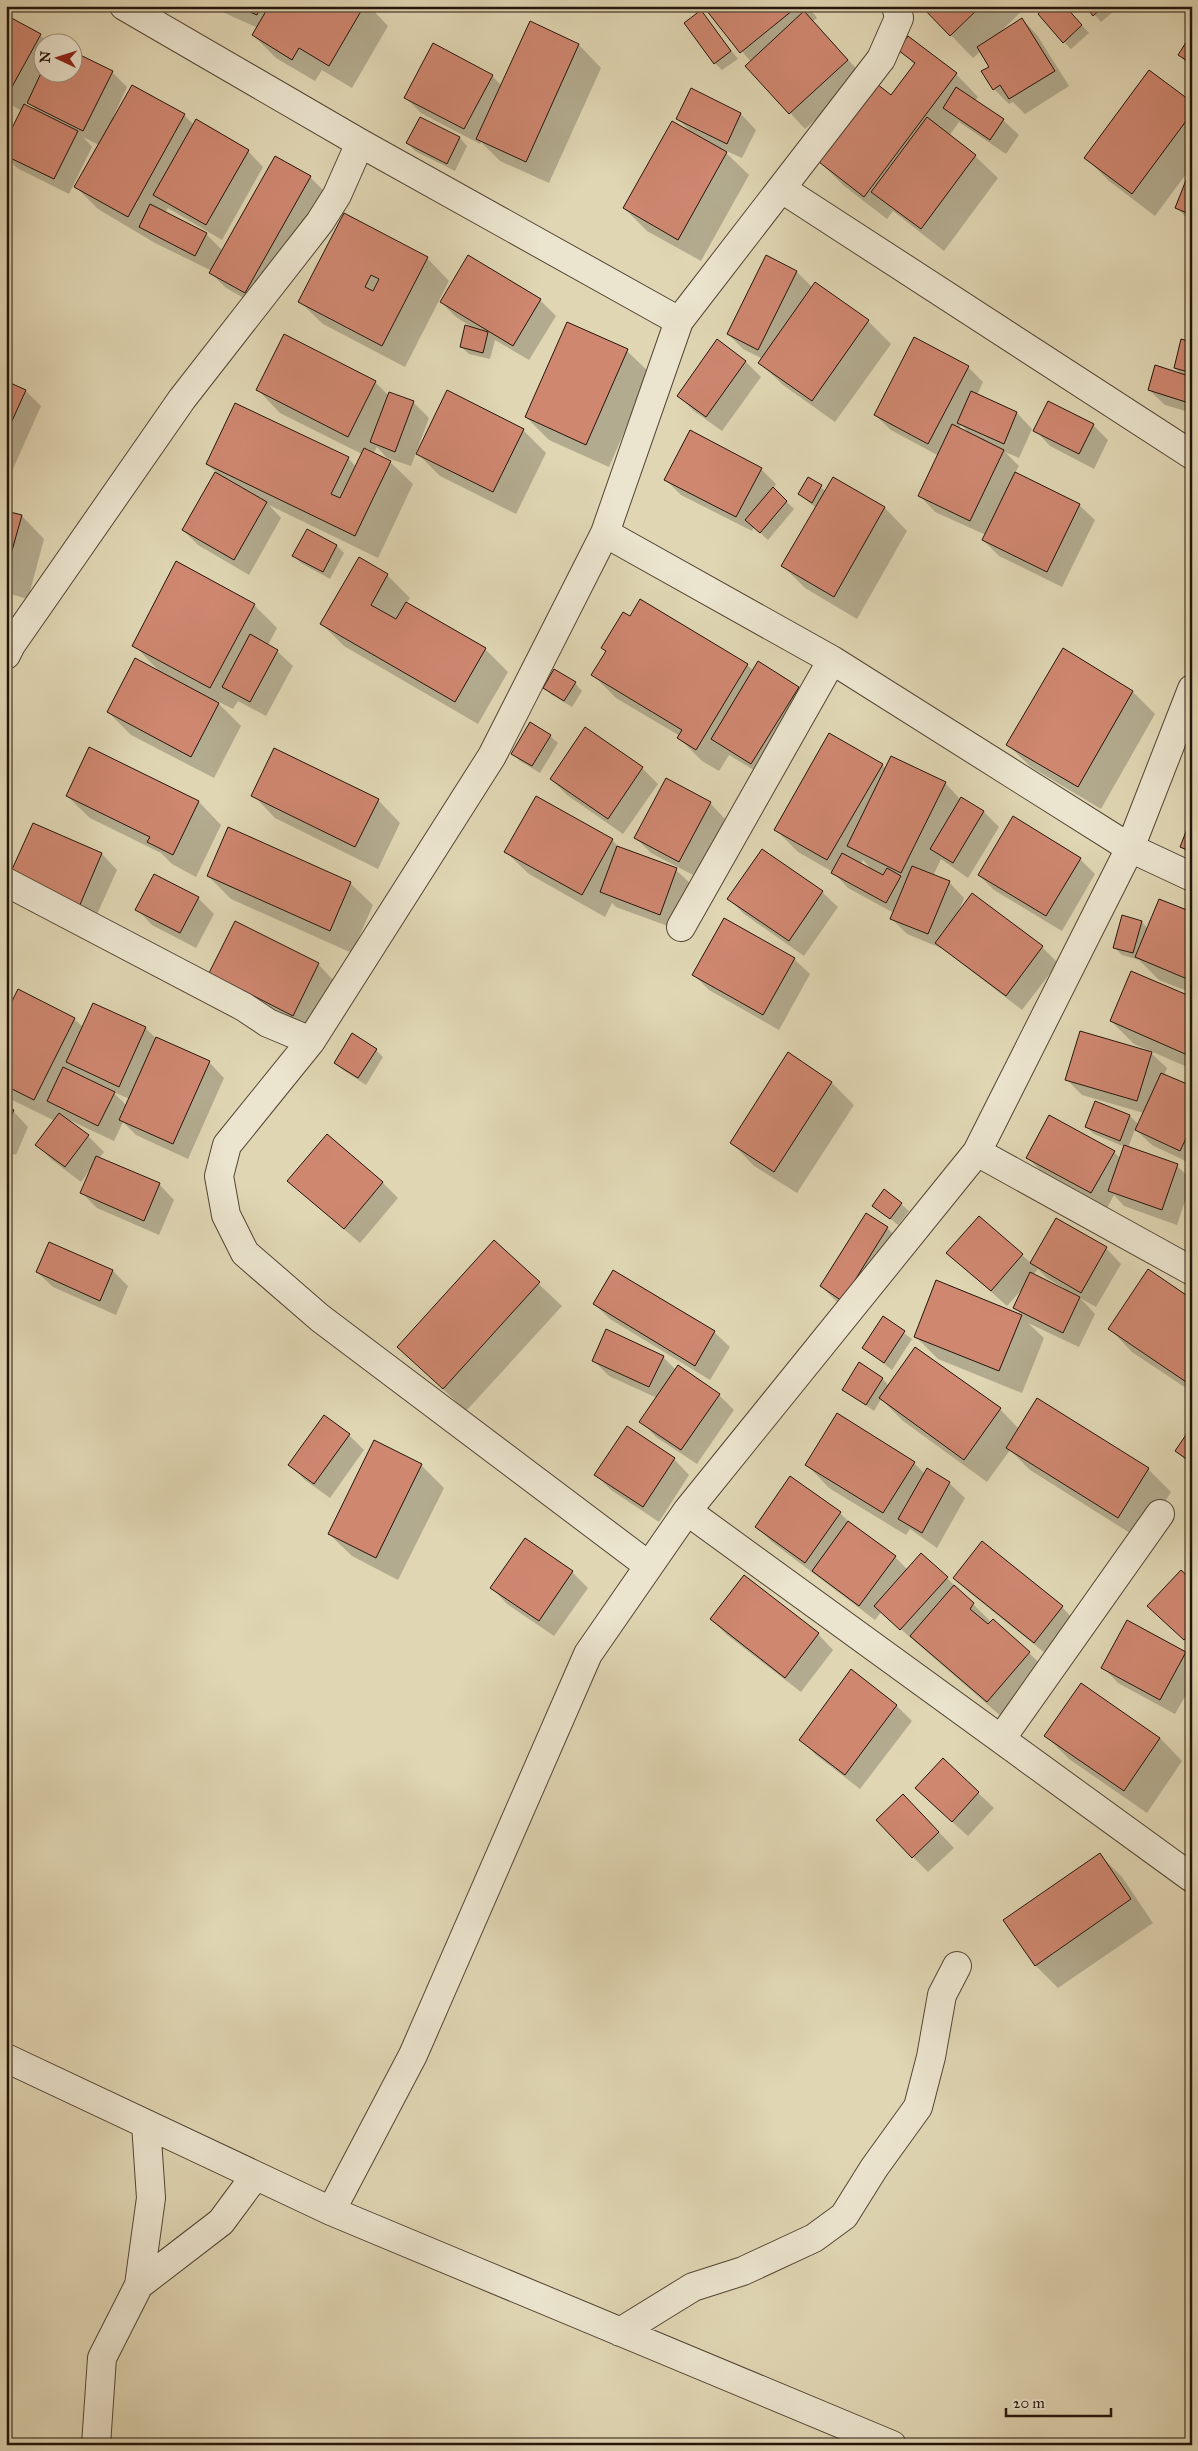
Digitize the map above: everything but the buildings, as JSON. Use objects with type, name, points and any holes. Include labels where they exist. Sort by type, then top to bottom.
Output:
[{"type":"street","points":[[649,1566],[320,1318],[245,1253],[226,1215],[218,1176],[227,1145],[312,1040],[492,756],[605,533],[678,321],[782,189],[881,58],[899,18],[896,6]]},
{"type":"street","points":[[133,8],[360,143],[678,321]]},
{"type":"street","points":[[6,655],[11,645],[182,399],[320,222],[337,195],[360,143]]},
{"type":"street","points":[[782,189],[1192,455]]},
{"type":"street","points":[[605,533],[832,660],[1130,848],[1192,877]]},
{"type":"street","points":[[681,927],[832,660]]},
{"type":"street","points":[[330,2211],[413,2055],[588,1654],[687,1512],[977,1152],[1130,848],[1192,690]]},
{"type":"street","points":[[6,882],[244,1007],[268,1023],[312,1040]]},
{"type":"street","points":[[977,1152],[1192,1271]]},
{"type":"street","points":[[687,1512],[1192,1878]]},
{"type":"street","points":[[1001,1739],[1160,1514]]},
{"type":"street","points":[[620,2332],[693,2287],[743,2271],[814,2238],[844,2216],[874,2168],[918,2107],[931,2057],[942,1995],[957,1966]]},
{"type":"street","points":[[6,2058],[330,2211],[892,2445]]},
{"type":"street","points":[[96,2445],[102,2358],[139,2285],[151,2198],[146,2124]]},
{"type":"street","points":[[139,2285],[221,2222],[255,2176]]}]
